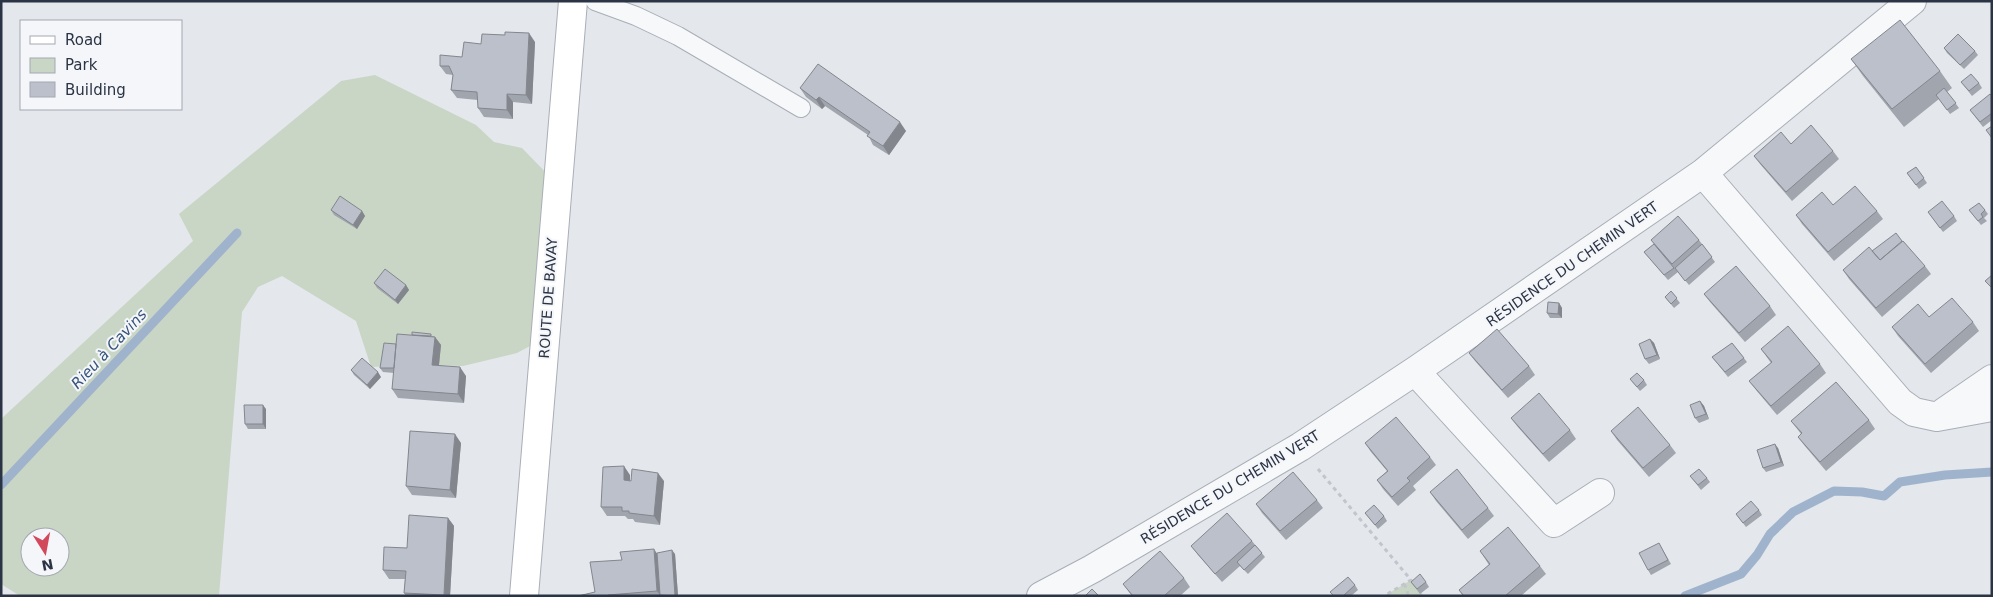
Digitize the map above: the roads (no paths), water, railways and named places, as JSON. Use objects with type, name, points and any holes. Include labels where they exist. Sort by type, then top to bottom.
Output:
[{"type":"main road","name":"ROUTE DE BAVAY","points":[[524,596],[573,1]]},
{"type":"street","name":"RÉSIDENCE DU CHEMIN VERT","points":[[1041,596],[1092,569],[1300,447],[1415,371],[1703,173],[1912,1]]},
{"type":"street","points":[[1703,173],[1900,402],[1914,412],[1937,417],[1992,407]]},
{"type":"street","points":[[1415,371],[1554,523],[1600,493]]},
{"type":"street","points":[[1937,417],[1992,379]]},
{"type":"lane","points":[[595,1],[636,16],[678,36],[801,108]]},
{"type":"waterway","name":"Rieu à Cavins","points":[[1,485],[237,233]]},
{"type":"waterway","points":[[1685,596],[1741,574],[1757,555],[1770,534],[1793,512],[1834,491],[1862,492],[1884,496],[1900,482],[1945,475],[1992,472]]}]
